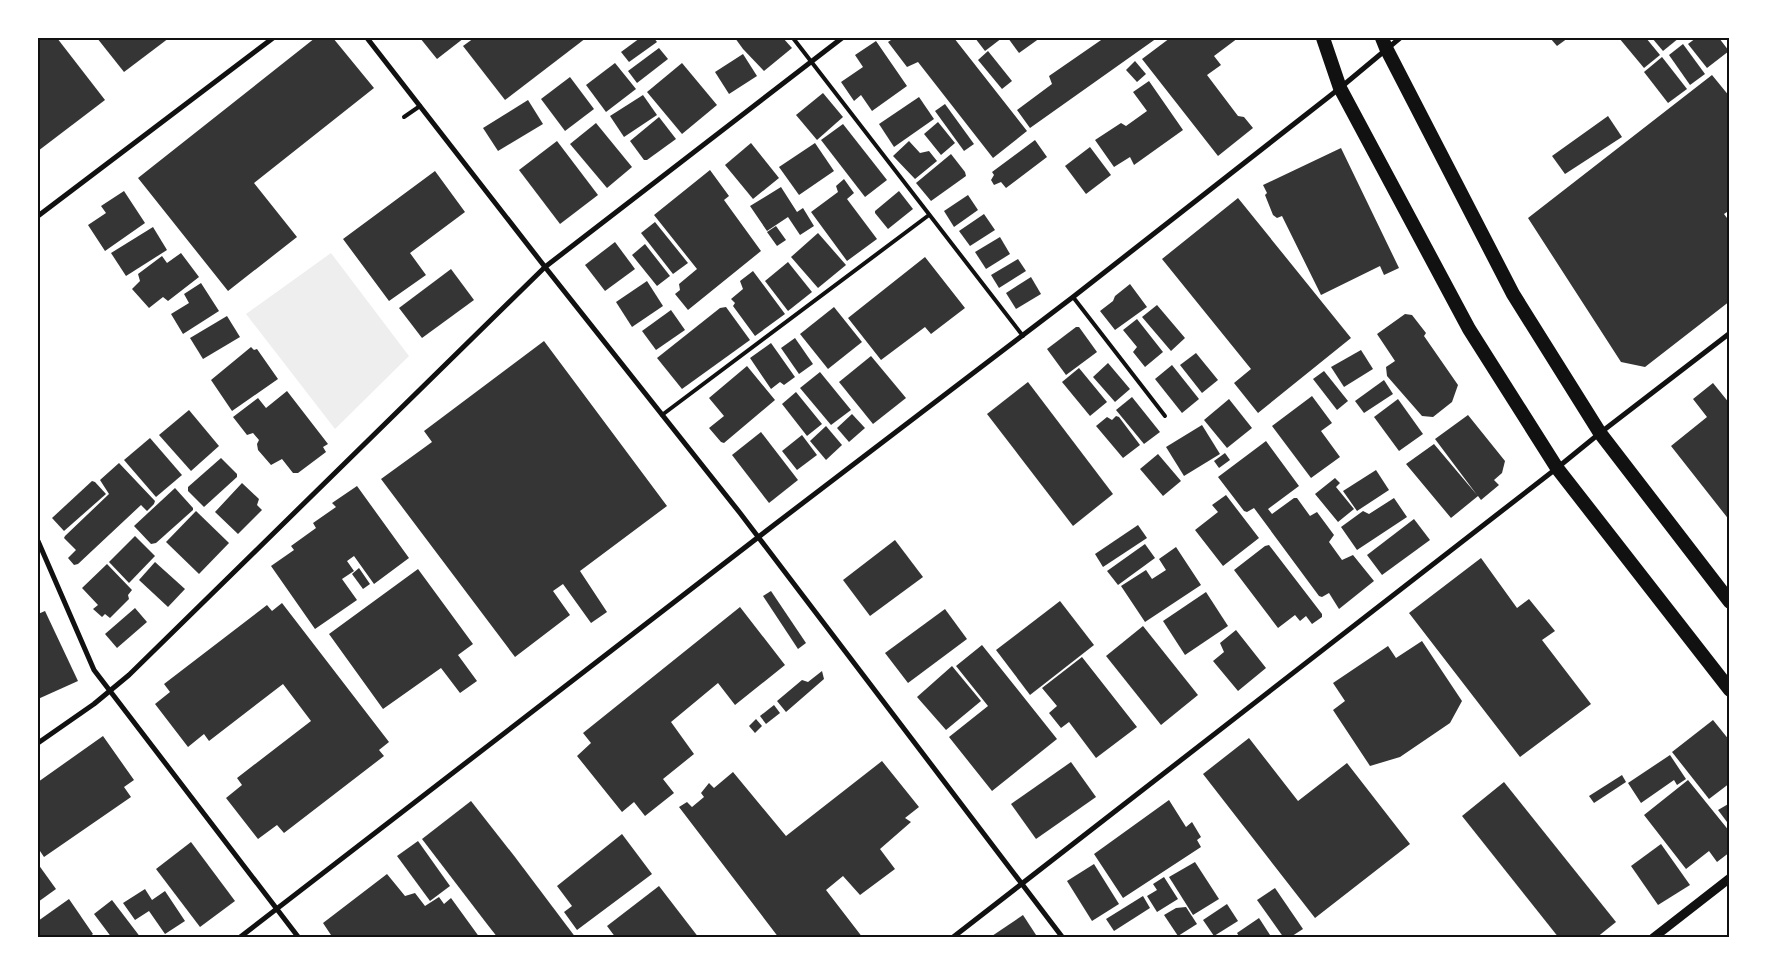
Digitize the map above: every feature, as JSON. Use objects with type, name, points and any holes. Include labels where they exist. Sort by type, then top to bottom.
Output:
[{"type":"highway","points":[[1323,38],[1340,88],[1469,329],[1557,468],[1730,690]]},
{"type":"highway","points":[[1384,43],[1513,294],[1600,433],[1730,602]]},
{"type":"street","points":[[38,216],[273,38]]},
{"type":"street","points":[[367,38],[544,267],[758,537],[1063,938]]},
{"type":"street","points":[[38,743],[129,675],[544,267],[842,38]]},
{"type":"street","points":[[239,938],[758,537],[1073,297],[1340,88],[1384,43],[1400,38]]},
{"type":"street","points":[[952,938],[1730,333]]},
{"type":"street","points":[[38,541],[94,670],[299,938]]},
{"type":"street","points":[[1653,938],[1730,878]]},
{"type":"lane","points":[[794,38],[1023,336]]},
{"type":"lane","points":[[404,117],[420,106]]},
{"type":"lane","points":[[662,415],[929,214]]},
{"type":"lane","points":[[1073,297],[1165,416]]},
{"type":"shaded area","points":[[331,253],[409,356],[335,429],[246,314]]},
{"type":"building","points":[[38,38],[57,38],[105,100],[38,151]]},
{"type":"building","points":[[97,38],[169,38],[124,72]]},
{"type":"building","points":[[315,38],[333,38],[374,88],[254,183],[297,237],[228,291],[138,178]]},
{"type":"building","points":[[420,38],[464,38],[437,59]]},
{"type":"building","points":[[474,38],[586,38],[505,100],[463,46]]},
{"type":"building","points":[[640,38],[654,38],[657,42],[629,62],[621,52]]},
{"type":"building","points":[[735,38],[783,38],[792,48],[764,71]]},
{"type":"building","points":[[894,38],[954,38],[1027,131],[993,158],[918,62],[907,67],[888,42]]},
{"type":"building","points":[[975,38],[1002,38],[985,51]]},
{"type":"building","points":[[1008,38],[1040,38],[1019,53]]},
{"type":"building","points":[[1104,38],[1157,38],[1030,128],[1017,110],[1052,84],[1049,76]]},
{"type":"building","points":[[1170,38],[1238,38],[1214,56],[1221,65],[1207,75],[1238,116],[1244,117],[1253,128],[1218,156],[1142,59]]},
{"type":"building","points":[[1550,38],[1568,38],[1557,46]]},
{"type":"building","points":[[1619,38],[1646,38],[1660,55],[1644,68]]},
{"type":"building","points":[[1652,38],[1679,38],[1663,51]]},
{"type":"building","points":[[1696,38],[1719,38],[1729,51],[1707,68],[1688,44]]},
{"type":"building","points":[[876,41],[907,86],[872,111],[861,95],[854,101],[841,82],[863,67],[855,55]]},
{"type":"building","points":[[1683,44],[1705,74],[1690,85],[1669,55]]},
{"type":"building","points":[[659,48],[668,59],[637,83],[628,71]]},
{"type":"building","points":[[988,51],[1012,81],[1002,89],[978,60]]},
{"type":"building","points":[[743,54],[757,76],[729,94],[715,72]]},
{"type":"building","points":[[1662,57],[1687,89],[1668,103],[1644,72]]},
{"type":"building","points":[[1135,61],[1146,74],[1137,82],[1126,70]]},
{"type":"building","points":[[615,63],[636,89],[606,112],[586,85]]},
{"type":"building","points":[[682,63],[717,105],[682,134],[647,92]]},
{"type":"building","points":[[1712,75],[1730,97],[1730,210],[1724,214],[1730,222],[1730,301],[1645,367],[1621,362],[1528,218]]},
{"type":"building","points":[[570,77],[594,109],[565,131],[541,99]]},
{"type":"building","points":[[1149,81],[1183,130],[1134,165],[1130,157],[1114,167],[1095,140],[1121,123],[1126,126],[1147,111],[1133,92]]},
{"type":"building","points":[[823,93],[843,117],[817,140],[796,115]]},
{"type":"building","points":[[643,95],[657,115],[624,137],[610,116]]},
{"type":"building","points":[[919,97],[934,119],[894,147],[879,124]]},
{"type":"building","points":[[528,100],[543,124],[498,151],[483,128]]},
{"type":"building","points":[[945,104],[974,144],[964,151],[935,111]]},
{"type":"building","points":[[1608,116],[1622,137],[1565,174],[1552,156]]},
{"type":"building","points":[[659,117],[676,139],[647,160],[644,160],[630,141]]},
{"type":"building","points":[[938,122],[955,143],[941,155],[924,134]]},
{"type":"building","points":[[596,123],[632,167],[607,188],[570,144]]},
{"type":"building","points":[[843,124],[887,180],[865,197],[821,140]]},
{"type":"building","points":[[1035,140],[1047,157],[1006,188],[1001,182],[994,185],[991,180],[994,175],[992,172]]},
{"type":"building","points":[[557,141],[598,195],[560,224],[519,170]]},
{"type":"building","points":[[909,141],[920,153],[929,151],[937,161],[915,179],[893,156]]},
{"type":"building","points":[[751,143],[779,178],[753,199],[725,165]]},
{"type":"building","points":[[815,143],[834,171],[799,195],[779,167]]},
{"type":"building","points":[[1090,147],[1111,175],[1086,194],[1065,166]]},
{"type":"building","points":[[1341,148],[1399,268],[1384,275],[1380,266],[1321,295],[1282,216],[1277,218],[1273,215],[1263,185]]},
{"type":"building","points":[[951,154],[966,176],[931,201],[916,183]]},
{"type":"building","points":[[710,170],[729,196],[724,200],[761,251],[688,310],[675,294],[680,290],[679,284],[697,269],[654,215]]},
{"type":"building","points":[[435,171],[465,212],[410,253],[426,275],[389,301],[343,239]]},
{"type":"building","points":[[844,179],[854,193],[847,199],[877,239],[847,261],[811,212],[838,192],[836,186]]},
{"type":"building","points":[[781,187],[797,212],[803,208],[814,226],[800,235],[788,217],[767,231],[750,206]]},
{"type":"building","points":[[124,191],[145,223],[105,251],[88,225],[106,213],[101,206]]},
{"type":"building","points":[[899,191],[913,209],[888,229],[875,211]]},
{"type":"building","points":[[968,195],[978,210],[954,227],[944,211]]},
{"type":"building","points":[[1238,198],[1351,338],[1258,413],[1234,383],[1251,369],[1162,259]]},
{"type":"building","points":[[984,214],[995,230],[970,246],[959,231]]},
{"type":"building","points":[[655,222],[688,263],[673,274],[641,233]]},
{"type":"building","points":[[776,226],[786,240],[777,246],[767,232]]},
{"type":"building","points":[[153,227],[167,250],[126,276],[111,253]]},
{"type":"building","points":[[818,233],[846,265],[818,288],[791,257]]},
{"type":"building","points":[[1000,237],[1010,254],[986,269],[975,252]]},
{"type":"building","points":[[615,242],[635,269],[605,291],[585,265]]},
{"type":"building","points":[[645,244],[670,276],[657,286],[632,255]]},
{"type":"building","points":[[181,253],[199,277],[168,301],[163,297],[149,308],[132,289],[140,281],[138,274],[162,256],[167,263]]},
{"type":"building","points":[[925,257],[965,308],[931,334],[925,327],[881,360],[848,318]]},
{"type":"building","points":[[1018,259],[1026,271],[999,288],[991,275]]},
{"type":"building","points":[[788,262],[812,292],[788,311],[765,281]]},
{"type":"building","points":[[451,269],[474,300],[422,338],[399,308]]},
{"type":"building","points":[[753,271],[785,314],[755,336],[733,306],[735,303],[731,299],[743,289],[740,281]]},
{"type":"building","points":[[1031,277],[1041,294],[1016,309],[1006,293]]},
{"type":"building","points":[[647,281],[663,306],[632,327],[616,302]]},
{"type":"building","points":[[201,283],[219,311],[183,334],[171,314],[189,303],[184,294]]},
{"type":"building","points":[[1130,284],[1147,307],[1115,330],[1100,311]]},
{"type":"building","points":[[1157,305],[1185,338],[1171,351],[1142,317]]},
{"type":"building","points":[[726,307],[750,340],[682,389],[657,358],[720,308]]},
{"type":"building","points":[[834,307],[862,342],[828,369],[800,334]]},
{"type":"building","points":[[671,310],[685,330],[656,350],[642,331]]},
{"type":"building","points":[[1405,314],[1412,315],[1426,333],[1424,336],[1458,385],[1452,402],[1433,417],[1422,416],[1387,376],[1386,367],[1395,361],[1377,334]]},
{"type":"building","points":[[227,316],[240,337],[203,359],[190,338]]},
{"type":"building","points":[[1137,319],[1163,352],[1145,367],[1133,352],[1137,347],[1123,330]]},
{"type":"building","points":[[1076,327],[1079,327],[1097,352],[1066,375],[1047,349]]},
{"type":"building","points":[[795,338],[813,364],[799,374],[781,348]]},
{"type":"building","points":[[544,341],[667,506],[580,571],[607,612],[591,623],[563,584],[553,591],[570,615],[515,657],[381,479],[432,442],[424,431]]},
{"type":"building","points":[[771,343],[795,377],[784,385],[780,382],[771,389],[750,358]]},
{"type":"building","points":[[251,347],[254,350],[257,349],[278,379],[232,411],[211,380]]},
{"type":"building","points":[[1361,350],[1373,369],[1344,387],[1331,367]]},
{"type":"building","points":[[1196,353],[1218,380],[1202,393],[1180,365]]},
{"type":"building","points":[[871,356],[906,398],[873,424],[839,382]]},
{"type":"building","points":[[1108,363],[1130,389],[1115,402],[1093,377]]},
{"type":"building","points":[[1172,365],[1199,399],[1182,413],[1155,379]]},
{"type":"building","points":[[747,366],[775,400],[724,443],[709,428],[724,416],[709,398]]},
{"type":"building","points":[[1079,368],[1107,402],[1090,416],[1062,382]]},
{"type":"building","points":[[1324,371],[1348,401],[1337,410],[1313,379]]},
{"type":"building","points":[[820,372],[851,410],[831,425],[800,388]]},
{"type":"building","points":[[1384,380],[1393,394],[1364,413],[1355,401]]},
{"type":"building","points":[[1028,382],[1113,494],[1073,526],[987,414]]},
{"type":"building","points":[[1713,383],[1730,404],[1730,521],[1671,446],[1707,417],[1693,399]]},
{"type":"building","points":[[287,391],[328,444],[323,447],[326,452],[298,473],[293,473],[282,459],[271,465],[258,450],[257,444],[259,440],[253,433],[247,435],[233,417],[258,398],[266,408]]},
{"type":"building","points":[[796,392],[822,424],[807,436],[782,404]]},
{"type":"building","points":[[1312,396],[1332,423],[1321,431],[1340,457],[1311,478],[1272,426]]},
{"type":"building","points":[[1132,397],[1160,432],[1144,444],[1116,410]]},
{"type":"building","points":[[1229,399],[1252,428],[1227,448],[1204,420]]},
{"type":"building","points":[[1398,399],[1423,434],[1399,451],[1374,417]]},
{"type":"building","points":[[189,410],[219,446],[191,471],[159,435]]},
{"type":"building","points":[[852,414],[865,428],[849,442],[837,428]]},
{"type":"building","points":[[1468,415],[1505,461],[1502,473],[1494,480],[1499,485],[1481,500],[1478,496],[1451,518],[1406,464],[1434,444],[1477,495],[1435,439]]},
{"type":"building","points":[[1116,416],[1119,417],[1140,445],[1123,458],[1096,426],[1107,417],[1112,420]]},
{"type":"building","points":[[1202,425],[1220,454],[1184,476],[1166,447]]},
{"type":"building","points":[[826,426],[842,445],[826,460],[810,441]]},
{"type":"building","points":[[761,432],[798,480],[769,503],[732,455]]},
{"type":"building","points":[[802,435],[817,455],[797,470],[782,451]]},
{"type":"building","points":[[150,438],[182,475],[156,497],[124,460]]},
{"type":"building","points":[[1266,441],[1299,486],[1268,509],[1272,514],[1294,498],[1297,498],[1310,516],[1317,512],[1334,535],[1329,542],[1342,560],[1353,555],[1374,581],[1339,609],[1329,593],[1322,597],[1319,596],[1254,508],[1247,512],[1244,511],[1218,477]]},
{"type":"building","points":[[1225,453],[1230,460],[1219,468],[1214,461]]},
{"type":"building","points":[[1158,454],[1181,481],[1163,496],[1140,469]]},
{"type":"building","points":[[221,458],[237,474],[237,477],[204,507],[188,491],[188,487]]},
{"type":"building","points":[[119,463],[155,501],[154,504],[147,511],[141,505],[78,564],[74,565],[68,558],[76,550],[64,538],[109,494],[100,480]]},
{"type":"building","points":[[1376,470],[1389,490],[1357,511],[1343,491]]},
{"type":"building","points":[[1335,478],[1340,483],[1336,487],[1354,509],[1338,522],[1315,494]]},
{"type":"building","points":[[92,481],[106,494],[64,531],[52,518]]},
{"type":"building","points":[[242,483],[259,499],[257,505],[262,510],[238,534],[215,512]]},
{"type":"building","points":[[357,486],[409,558],[374,584],[354,556],[347,561],[354,571],[342,579],[357,600],[315,629],[271,566],[294,550],[291,546],[316,528],[313,523],[336,507],[332,503]]},
{"type":"building","points":[[175,488],[193,510],[156,543],[151,544],[134,526]]},
{"type":"building","points":[[1226,495],[1259,538],[1223,566],[1195,530],[1218,512],[1212,505]]},
{"type":"building","points":[[1394,498],[1407,517],[1357,550],[1341,527],[1363,511],[1369,514]]},
{"type":"building","points":[[196,511],[229,543],[199,574],[166,542]]},
{"type":"building","points":[[1414,519],[1430,540],[1382,575],[1367,555]]},
{"type":"building","points":[[1138,525],[1147,538],[1103,567],[1095,554]]},
{"type":"building","points":[[135,536],[155,556],[129,583],[109,562]]},
{"type":"building","points":[[895,540],[923,577],[870,616],[843,580]]},
{"type":"building","points":[[1145,544],[1155,558],[1118,585],[1107,571]]},
{"type":"building","points":[[1269,545],[1322,614],[1322,617],[1312,624],[1306,616],[1300,621],[1295,615],[1278,628],[1234,570],[1265,546]]},
{"type":"building","points":[[1176,547],[1201,585],[1145,622],[1121,586],[1146,570],[1152,579],[1166,570],[1159,559]]},
{"type":"building","points":[[1481,558],[1517,608],[1529,599],[1555,631],[1542,640],[1591,704],[1520,757],[1409,613]]},
{"type":"building","points":[[155,562],[185,589],[168,607],[139,580]]},
{"type":"building","points":[[107,564],[132,590],[128,595],[129,599],[110,618],[105,614],[102,617],[93,609],[98,605],[82,588]]},
{"type":"building","points":[[359,568],[370,584],[363,589],[352,574]]},
{"type":"building","points":[[418,569],[473,644],[458,655],[477,681],[460,693],[441,668],[383,709],[329,634]]},
{"type":"building","points":[[771,591],[806,643],[798,649],[763,596]]},
{"type":"building","points":[[1206,592],[1228,626],[1185,655],[1163,621]]},
{"type":"building","points":[[1060,601],[1094,645],[1030,695],[996,650]]},
{"type":"building","points":[[282,603],[389,742],[379,750],[384,756],[284,833],[277,825],[258,839],[226,798],[242,785],[237,778],[311,721],[283,684],[209,741],[204,734],[188,747],[155,704],[170,692],[164,684],[267,605],[272,611]]},
{"type":"building","points":[[740,607],[785,665],[735,705],[718,683],[671,722],[694,754],[663,779],[674,793],[645,816],[634,802],[622,812],[577,756],[591,743],[583,733]]},
{"type":"building","points":[[135,608],[147,622],[117,648],[105,634]]},
{"type":"building","points":[[945,609],[967,639],[908,683],[885,653]]},
{"type":"building","points":[[45,611],[78,681],[38,699],[38,614]]},
{"type":"building","points":[[1143,626],[1198,695],[1161,725],[1106,656]]},
{"type":"building","points":[[1236,630],[1266,668],[1238,691],[1213,661],[1224,652],[1220,643]]},
{"type":"building","points":[[1422,641],[1462,701],[1450,723],[1400,757],[1370,766],[1333,710],[1345,701],[1333,683],[1388,646],[1396,658]]},
{"type":"building","points":[[982,645],[1057,739],[992,791],[949,737],[988,706],[956,666]]},
{"type":"building","points":[[1082,657],[1137,727],[1096,758],[1069,722],[1061,728],[1049,713],[1057,706],[1042,688]]},
{"type":"building","points":[[952,666],[981,701],[946,730],[917,697]]},
{"type":"building","points":[[822,671],[824,679],[786,712],[777,701],[802,680],[808,682]]},
{"type":"building","points":[[774,705],[780,713],[766,724],[760,716]]},
{"type":"building","points":[[756,719],[762,726],[755,733],[749,726]]},
{"type":"building","points":[[1713,720],[1730,741],[1730,783],[1709,799],[1672,752]]},
{"type":"building","points":[[103,736],[134,780],[124,787],[131,797],[44,857],[38,848],[38,782]]},
{"type":"building","points":[[1249,738],[1298,801],[1347,763],[1410,844],[1315,918],[1203,774]]},
{"type":"building","points":[[1670,755],[1686,779],[1677,785],[1674,780],[1641,803],[1628,783]]},
{"type":"building","points":[[882,761],[919,807],[905,818],[911,822],[880,849],[895,869],[860,895],[843,876],[826,890],[863,938],[779,938],[679,807],[687,802],[692,807],[704,797],[701,793],[709,783],[714,788],[733,772],[786,836]]},
{"type":"building","points":[[1071,762],[1096,797],[1036,839],[1011,804]]},
{"type":"building","points":[[1622,775],[1626,782],[1594,803],[1589,796]]},
{"type":"building","points":[[1688,780],[1730,832],[1730,852],[1717,862],[1709,851],[1686,869],[1644,815]]},
{"type":"building","points":[[1504,782],[1616,922],[1596,938],[1559,938],[1462,816]]},
{"type":"building","points":[[1169,800],[1186,827],[1192,822],[1201,837],[1197,840],[1201,847],[1123,898],[1094,854]]},
{"type":"building","points":[[471,801],[576,938],[498,938],[487,924],[422,839]]},
{"type":"building","points":[[1730,803],[1730,826],[1718,810]]},
{"type":"building","points":[[622,834],[652,874],[577,930],[564,912],[572,906],[557,886]]},
{"type":"building","points":[[418,841],[450,886],[430,901],[397,856]]},
{"type":"building","points":[[191,842],[235,901],[200,927],[156,869]]},
{"type":"building","points":[[1661,844],[1690,885],[1658,905],[1631,866]]},
{"type":"building","points":[[1195,862],[1219,899],[1193,915],[1169,877]]},
{"type":"building","points":[[38,864],[56,889],[38,902]]},
{"type":"building","points":[[1094,864],[1119,904],[1092,921],[1067,881]]},
{"type":"building","points":[[387,874],[405,896],[415,893],[425,906],[439,897],[444,904],[451,898],[480,938],[333,938],[323,923]]},
{"type":"building","points":[[1164,877],[1178,899],[1157,912],[1147,896],[1157,890],[1153,884]]},
{"type":"building","points":[[659,886],[699,938],[616,938],[607,926]]},
{"type":"building","points":[[1275,888],[1303,929],[1289,938],[1284,938],[1257,900]]},
{"type":"building","points":[[145,889],[152,900],[165,891],[185,921],[165,934],[149,911],[135,920],[123,903]]},
{"type":"building","points":[[1143,896],[1150,908],[1114,931],[1106,919]]},
{"type":"building","points":[[69,899],[93,934],[88,938],[38,938],[38,921]]},
{"type":"building","points":[[112,900],[141,938],[112,938],[94,914]]},
{"type":"building","points":[[1227,904],[1238,921],[1214,936],[1203,920]]},
{"type":"building","points":[[1186,907],[1197,924],[1178,936],[1164,915],[1176,908]]},
{"type":"building","points":[[1023,915],[1038,938],[989,938]]},
{"type":"building","points":[[1259,918],[1272,938],[1240,938],[1237,933]]}]
